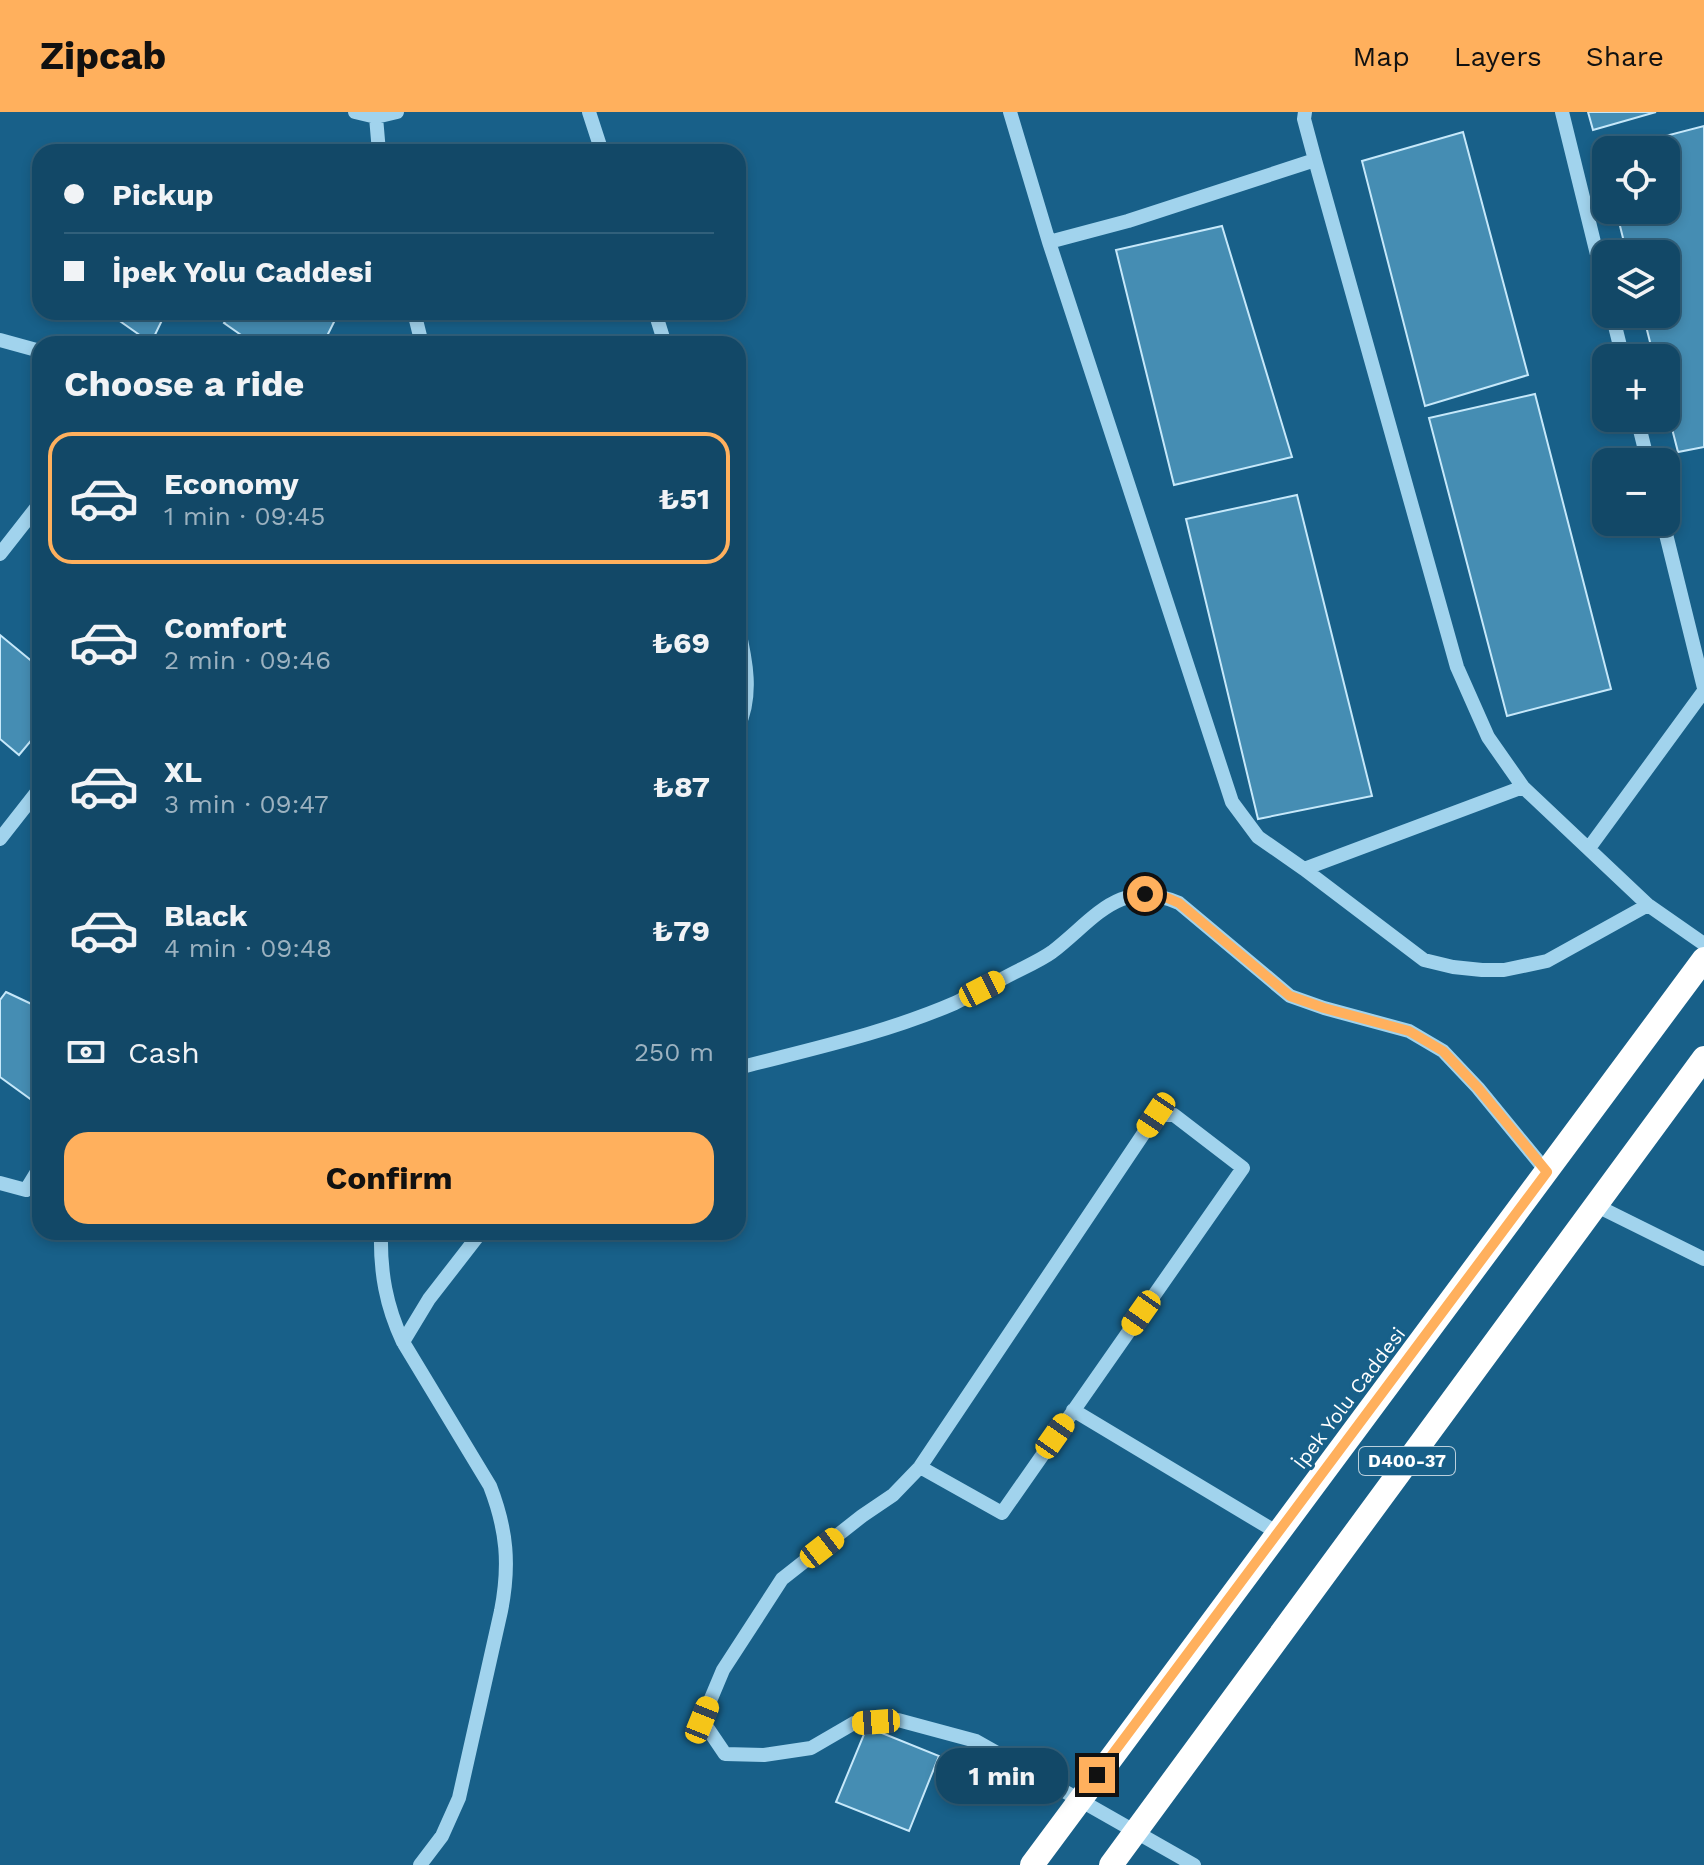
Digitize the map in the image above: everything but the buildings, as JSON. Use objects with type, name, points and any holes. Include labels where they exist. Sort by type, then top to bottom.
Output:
[{"type":"highway","name":"İpek Yolu Caddesi","points":[[1032,1865],[1704,959]]},
{"type":"highway","name":"D400-37","points":[[1111,1865],[1704,1058]]},
{"type":"street","points":[[355,112],[376,117],[397,112]]},
{"type":"street","points":[[589,112],[599,144]]},
{"type":"street","points":[[1010,112],[1049,242],[1232,802],[1258,837],[1424,960],[1453,967],[1504,970],[1547,961],[1648,905]]},
{"type":"street","points":[[1305,112],[1304,119],[1315,160],[1457,667],[1488,737],[1523,787],[1648,905],[1704,944]]},
{"type":"street","points":[[1562,112],[1593,240]]},
{"type":"street","points":[[376,117],[378,144]]},
{"type":"street","points":[[1049,242],[1128,221],[1315,160]]},
{"type":"street","points":[[0,340],[32,349]]},
{"type":"street","points":[[0,554],[32,513]]},
{"type":"street","points":[[1589,848],[1704,690],[1666,536]]},
{"type":"street","points":[[1304,869],[1523,787]]},
{"type":"street","points":[[0,839],[32,798]]},
{"type":"street","points":[[746,1066],[884,1029],[955,1003],[1050,954],[1111,903],[1129,896],[1163,896],[1179,903],[1290,996],[1409,1031],[1443,1051],[1478,1088],[1547,1172]]},
{"type":"street","points":[[920,1467],[1002,1513],[1243,1168],[1174,1115],[1156,1115],[920,1467],[893,1495],[782,1579],[723,1670],[702,1720],[725,1754],[764,1755],[811,1748],[854,1723],[898,1720],[976,1741],[1194,1865]]},
{"type":"street","points":[[0,1183],[26,1190],[32,1180]]},
{"type":"street","points":[[1595,1205],[1704,1259]]},
{"type":"street","points":[[381,1240],[382,1275],[393,1320],[403,1342],[490,1486],[500,1512],[507,1563],[506,1587],[459,1798],[442,1836],[420,1865]]},
{"type":"street","points":[[403,1342],[429,1299],[475,1240]]},
{"type":"street","points":[[1073,1410],[1278,1533]]},
{"type":"route","points":[[1097,1775],[1547,1172],[1478,1088],[1443,1051],[1409,1031],[1290,996],[1179,903],[1163,896],[1145,894]]}]
